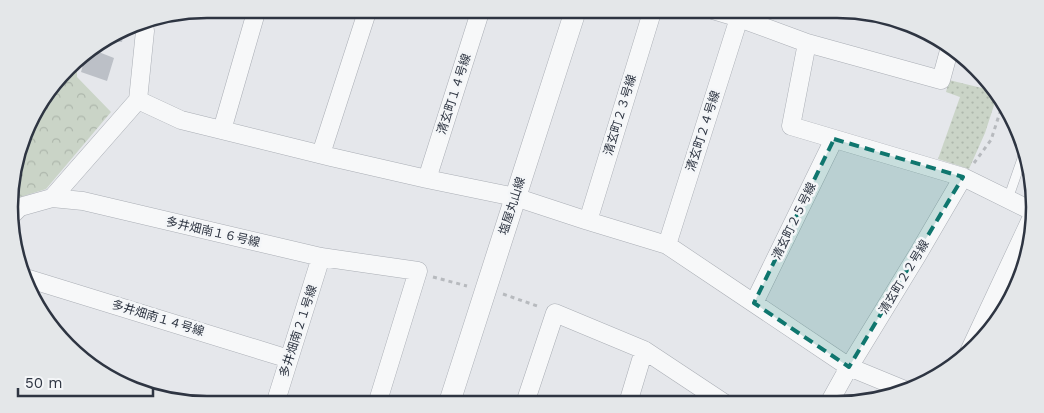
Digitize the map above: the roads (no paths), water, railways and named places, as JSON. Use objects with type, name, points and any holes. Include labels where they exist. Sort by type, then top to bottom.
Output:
[{"type":"street","points":[[222,130],[254,18]]},
{"type":"street","points":[[321,154],[365,18]]},
{"type":"street","name":"清玄町１４号線","points":[[427,179],[478,18]]},
{"type":"street","name":"塩屋丸山線","points":[[452,396],[573,18]]},
{"type":"street","name":"清玄町２３号線","points":[[588,221],[650,18]]},
{"type":"street","points":[[739,18],[807,43],[941,80],[948,53]]},
{"type":"street","name":"清玄町２４号線","points":[[667,245],[739,18]]},
{"type":"street","points":[[52,198],[138,100],[145,28]]},
{"type":"street","points":[[807,43],[791,126],[963,177],[1026,208]]},
{"type":"street","points":[[138,100],[181,120],[427,179],[515,198],[667,245],[849,367],[895,386]]},
{"type":"street","name":"清玄町２５号線","points":[[754,303],[834,139]]},
{"type":"street","name":"清玄町２２号線","points":[[833,396],[963,177]]},
{"type":"street","name":"多井畑南１６号線","points":[[18,209],[52,198],[83,201],[321,257],[418,272],[379,396]]},
{"type":"street","points":[[978,333],[1024,235]]},
{"type":"street","name":"多井畑南２１号線","points":[[277,396],[321,257]]},
{"type":"street","name":"多井畑南１４号線","points":[[32,280],[289,359]]},
{"type":"street","points":[[527,396],[555,313],[644,350],[713,396]]},
{"type":"street","points":[[630,396],[644,350]]},
{"type":"lane","points":[[1008,199],[1021,161]]}]
